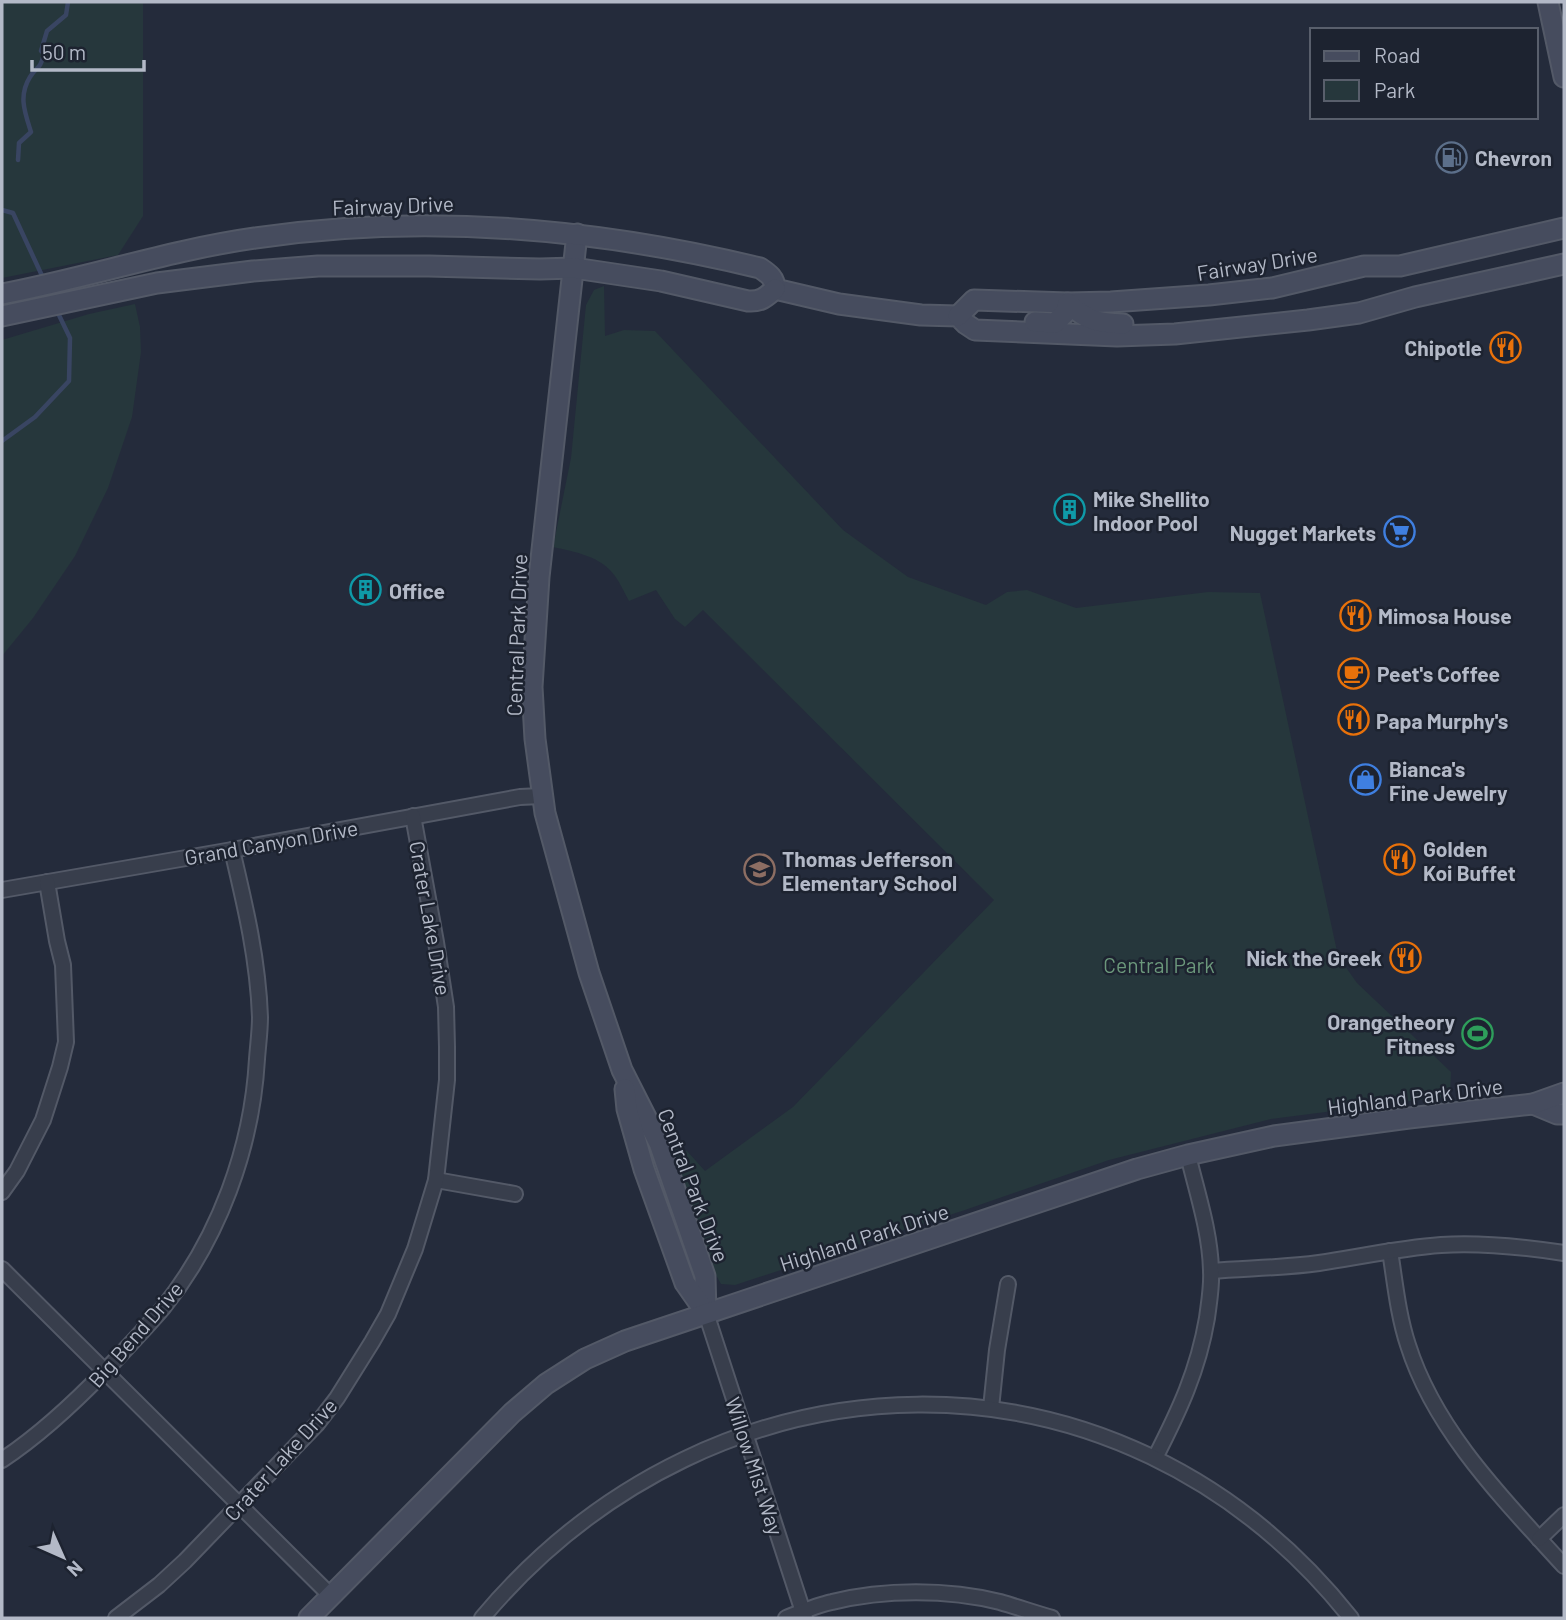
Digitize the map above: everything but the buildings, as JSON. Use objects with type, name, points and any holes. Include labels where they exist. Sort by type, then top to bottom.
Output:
[{"type":"main road","points":[[1548,2],[1564,77]]},
{"type":"main road","name":"Fairway Drive","points":[[5,293],[96,274],[148,259],[254,238],[313,231],[418,225],[481,226],[577,234],[680,250],[761,268],[775,281],[775,289]]},
{"type":"main road","name":"Fairway Drive","points":[[958,316],[974,300],[1068,303],[1161,299],[1272,288],[1363,266],[1399,266],[1564,228]]},
{"type":"main road","name":"Central Park Drive","points":[[577,234],[535,631],[532,687],[541,796],[586,961],[622,1070],[659,1143],[705,1276],[706,1313]]},
{"type":"main road","points":[[8,315],[157,283],[318,266],[574,268],[661,281],[748,301],[757,302],[775,289],[839,303],[921,315],[958,316],[975,330],[1105,336],[1175,334],[1359,313],[1415,297],[1564,264]]},
{"type":"main road","points":[[975,330],[987,320],[1055,323],[1065,313],[1068,303],[1078,312],[1100,323],[1154,326],[1175,334]]},
{"type":"main road","name":"Highland Park Drive","points":[[309,1618],[512,1413],[546,1384],[585,1359],[625,1341],[1138,1169],[1188,1155],[1274,1136],[1533,1104],[1564,1093]]},
{"type":"main road","name":"Highland Park Drive","points":[[1533,1104],[1557,1114],[1564,1114]]},
{"type":"street","name":"Grand Canyon Drive","points":[[2,890],[520,797],[541,796]]},
{"type":"street","name":"Crater Lake Drive","points":[[116,1618],[185,1562],[317,1424],[337,1398],[388,1314],[426,1218],[436,1180],[447,1080],[446,1007],[413,816]]},
{"type":"street","name":"Big Bend Drive","points":[[2,1460],[32,1439],[82,1396],[164,1306],[188,1271],[223,1207],[244,1146],[255,1087],[260,1019],[251,934],[232,850]]},
{"type":"street","points":[[2,1192],[17,1171],[43,1120],[66,1042],[63,965],[47,882]]},
{"type":"street","points":[[1155,1458],[1181,1405],[1201,1352],[1209,1305],[1212,1271],[1205,1225],[1188,1155]]},
{"type":"street","points":[[436,1180],[515,1194]]},
{"type":"street","points":[[1212,1271],[1318,1263],[1441,1245],[1469,1244],[1564,1253]]},
{"type":"street","points":[[1390,1251],[1402,1324],[1424,1387],[1465,1451],[1564,1566]]},
{"type":"street","points":[[2,1269],[331,1595]]},
{"type":"street","points":[[991,1408],[1008,1284]]},
{"type":"street","name":"Willow Mist Way","points":[[706,1313],[804,1615]]},
{"type":"street","points":[[482,1618],[569,1531],[666,1468],[744,1433],[807,1416],[873,1406],[914,1405],[991,1408],[1087,1431],[1155,1458],[1213,1492],[1262,1528],[1314,1576],[1351,1618]]},
{"type":"street","points":[[1539,1539],[1564,1515]]},
{"type":"street","points":[[786,1618],[804,1615],[831,1602],[867,1595],[900,1593],[932,1593],[997,1602],[1052,1618]]},
{"type":"green space","points":[[2,2],[143,2],[143,216],[118,255],[2,278]]},
{"type":"green space","name":"Central Park","points":[[604,286],[605,336],[624,330],[655,331],[843,530],[908,577],[986,605],[1007,592],[1027,590],[1076,608],[1208,592],[1260,593],[1338,956],[1357,983],[1451,1072],[1450,1096],[1271,1119],[1109,1160],[735,1285],[721,1284],[713,1270],[671,1144],[687,1151],[705,1171],[793,1107],[994,900],[703,610],[685,627],[675,619],[656,590],[629,601],[615,576],[603,564],[587,556],[553,547],[571,458],[586,305],[594,290]]},
{"type":"green space","points":[[135,304],[140,327],[141,352],[132,417],[108,488],[75,556],[33,618],[2,656],[2,340],[89,314]]},
{"type":"waterway","points":[[18,160],[19,143],[31,132],[23,98],[26,84],[43,59],[44,54],[41,51],[47,31],[66,15],[68,2]]},
{"type":"waterway","points":[[2,210],[13,213],[44,280]]},
{"type":"waterway","points":[[2,441],[35,417],[69,381],[70,338],[57,311]]},
{"type":"place","name":"Chevron","points":[[1452,157]]},
{"type":"place","name":"Chipotle","points":[[1505,347]]},
{"type":"place","name":"Mike Shellito Indoor Pool","points":[[1070,510]]},
{"type":"place","name":"Nugget Markets","points":[[1399,532]]},
{"type":"place","name":"Office","points":[[366,590]]},
{"type":"place","name":"Mimosa House","points":[[1355,615]]},
{"type":"place","name":"Peet's Coffee","points":[[1354,673]]},
{"type":"place","name":"Papa Murphy's","points":[[1353,720]]},
{"type":"place","name":"Bianca's Fine Jewelry","points":[[1366,780]]},
{"type":"place","name":"Golden Koi Buffet","points":[[1400,860]]},
{"type":"place","name":"Thomas Jefferson Elementary School","points":[[759,870]]},
{"type":"place","name":"Nick the Greek","points":[[1405,957]]},
{"type":"place","name":"Orangetheory Fitness","points":[[1478,1033]]}]
